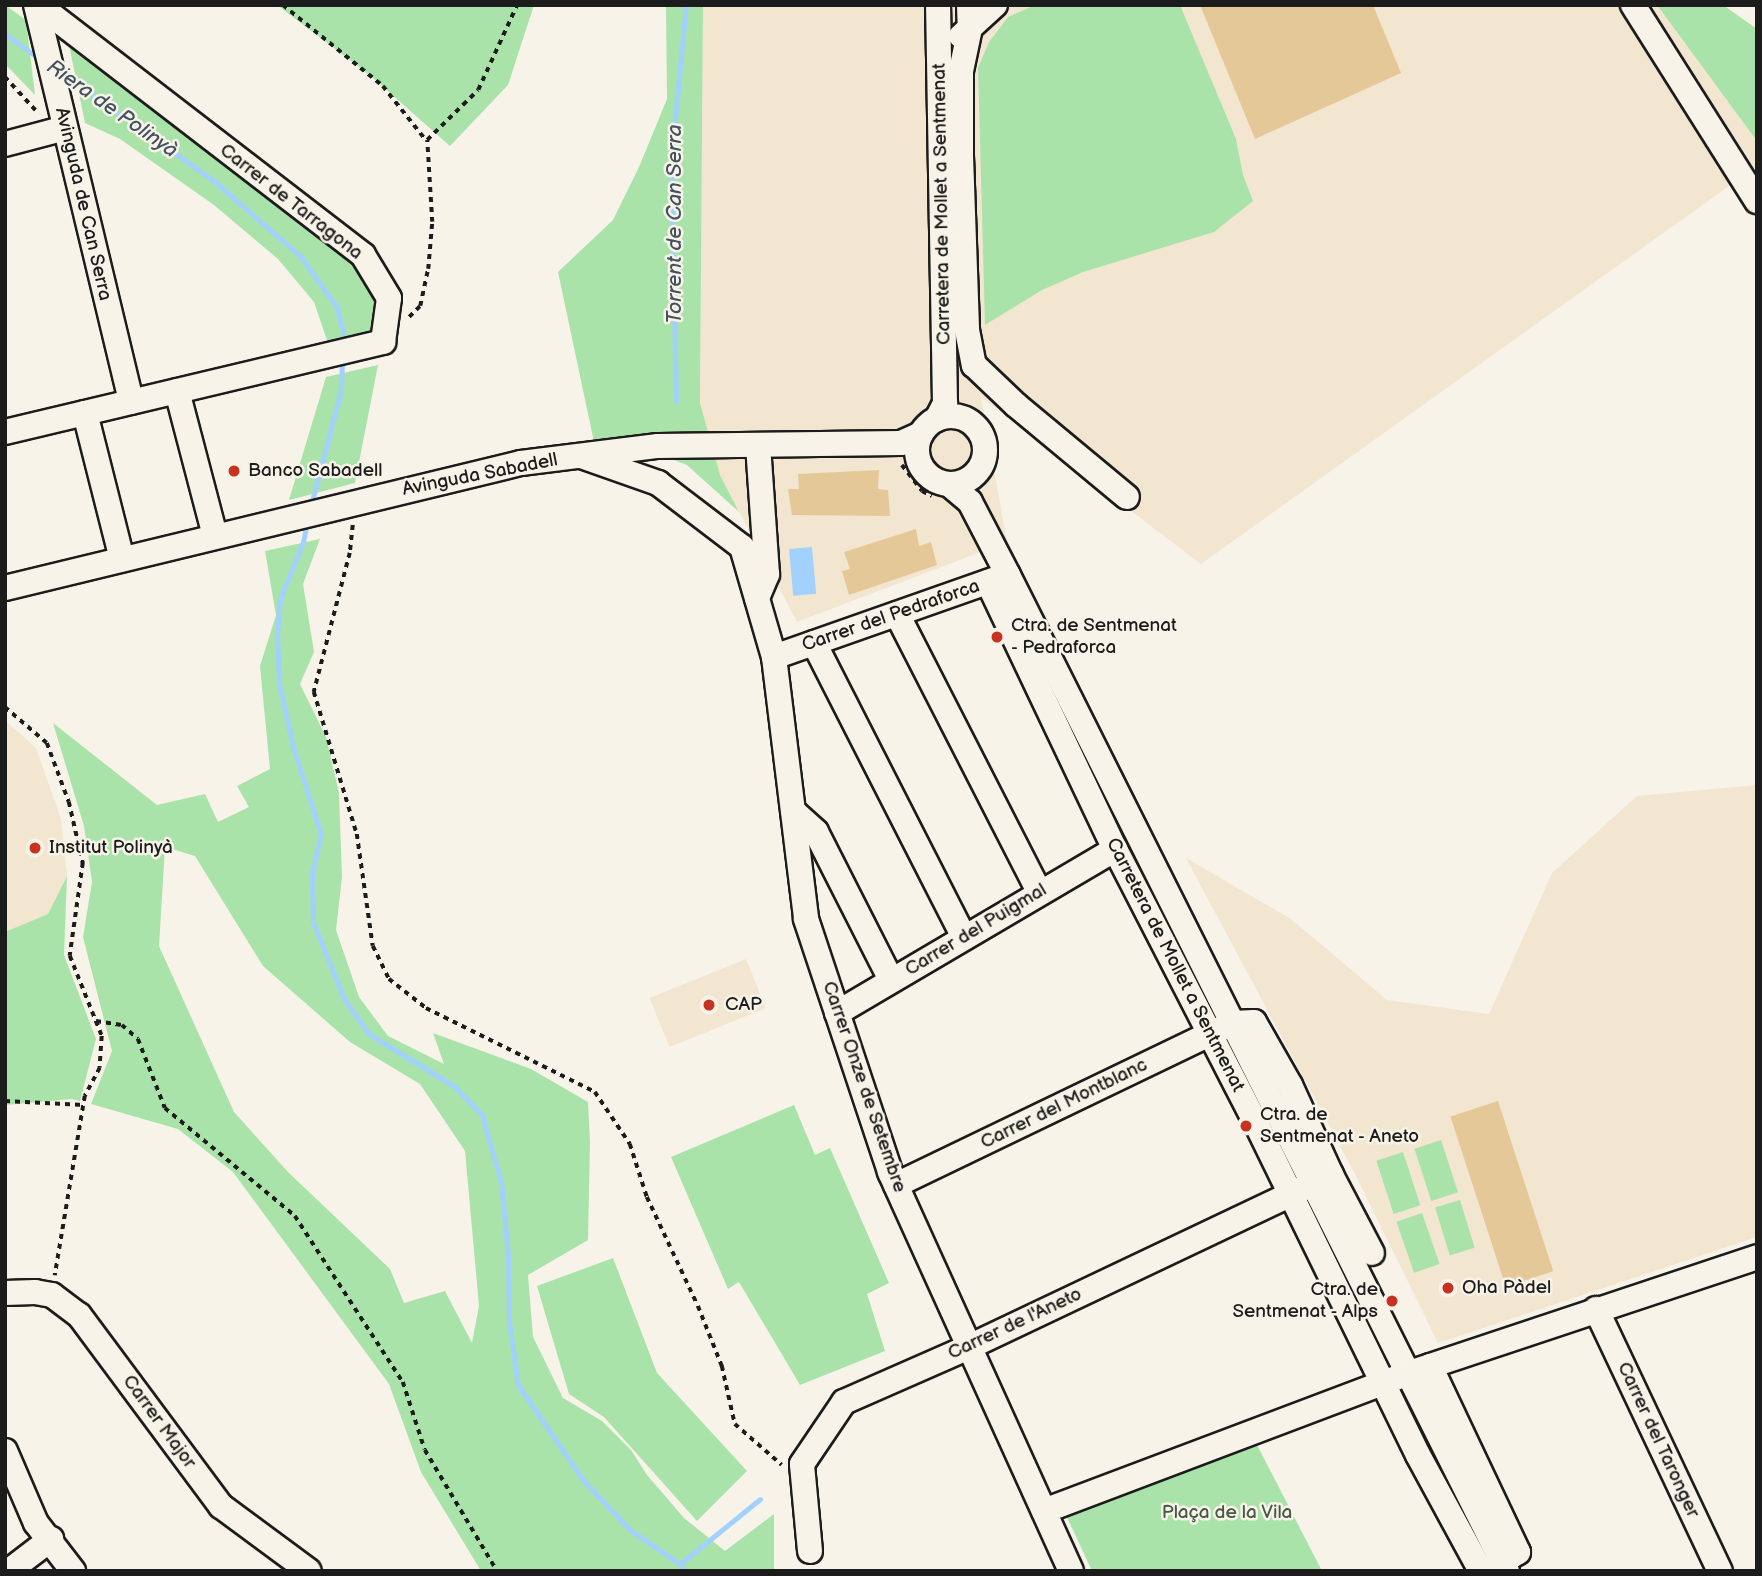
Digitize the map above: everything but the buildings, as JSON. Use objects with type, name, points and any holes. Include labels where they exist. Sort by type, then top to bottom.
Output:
[{"type":"street","name":"Avinguda de Can Serra","points":[[37,5],[131,402]]},
{"type":"street","name":"Carrer de Tarragona","points":[[37,5],[363,255],[389,298],[383,342]]},
{"type":"street","name":"Carretera de Mollet a Sentmenat","points":[[938,5],[930,429],[923,470],[935,480],[950,485],[970,502],[998,578],[1115,849],[1290,1193],[1418,1455],[1499,1565]]},
{"type":"street","points":[[939,55],[969,16],[995,5]]},
{"type":"street","points":[[1633,5],[1757,201]]},
{"type":"street","points":[[969,16],[961,71],[961,144],[967,330],[974,365],[1016,405],[1127,496]]},
{"type":"street","points":[[5,144],[65,128]]},
{"type":"street","points":[[5,432],[383,342]]},
{"type":"street","points":[[177,391],[215,536]]},
{"type":"street","points":[[85,413],[122,559]]},
{"type":"street","points":[[581,456],[658,446],[758,446],[930,429],[971,422],[984,442],[983,464],[973,477],[970,502]]},
{"type":"street","points":[[757,598],[767,574],[758,446]]},
{"type":"street","name":"Avinguda Sabadell","points":[[5,588],[478,472],[581,456],[658,483],[742,547],[774,657]]},
{"type":"street","points":[[950,485],[973,477]]},
{"type":"street","name":"Carretera de Mollet a Sentmenat","points":[[998,578],[1233,1023],[1254,1022],[1290,1085],[1322,1178],[1420,1370],[1499,1565]]},
{"type":"street","name":"Carrer del Pedraforca","points":[[774,657],[998,578]]},
{"type":"street","points":[[897,614],[1039,892]]},
{"type":"street","points":[[814,643],[964,937]]},
{"type":"street","name":"Carrer Onze de Setembre","points":[[774,657],[806,919],[896,1185],[1071,1571]]},
{"type":"street","points":[[793,811],[816,832],[891,980]]},
{"type":"street","name":"Carrer del Puigmal","points":[[837,1013],[1115,849]]},
{"type":"street","name":"Carrer del Montblanc","points":[[896,1185],[1233,1023]]},
{"type":"street","points":[[1322,1178],[1372,1253]]},
{"type":"street","name":"Carrer de l'Aneto","points":[[810,1551],[802,1464],[844,1402],[969,1346],[1322,1178]]},
{"type":"street","points":[[1044,1511],[1420,1370],[1596,1309],[1757,1258]]},
{"type":"street","points":[[5,1293],[35,1292],[52,1295]]},
{"type":"street","name":"Carrer Major","points":[[52,1295],[79,1315],[221,1506],[309,1571]]},
{"type":"street","name":"Carrer del Taronger","points":[[1596,1309],[1720,1571]]},
{"type":"street","points":[[5,1451],[36,1524],[51,1539],[73,1571]]},
{"type":"street","points":[[9,1571],[51,1539]]},
{"type":"path","points":[[283,5],[383,86],[427,140],[432,222],[423,293],[420,306],[383,342]]},
{"type":"path","points":[[427,140],[478,90],[517,5]]},
{"type":"path","points":[[5,77],[42,118]]},
{"type":"path","points":[[354,516],[350,553],[314,692],[357,834],[373,946],[389,979],[426,1008],[595,1092],[630,1144],[648,1197],[722,1366],[735,1424],[786,1469]]},
{"type":"path","points":[[5,707],[47,743],[69,802],[83,863],[70,957],[102,1036],[100,1068],[84,1105],[52,1295]]},
{"type":"path","points":[[96,1021],[122,1025],[138,1039],[165,1108],[186,1129],[295,1216],[403,1382],[425,1450],[497,1571]]},
{"type":"path","points":[[5,1101],[84,1105]]},
{"type":"shaded area","points":[[703,5],[1663,5],[1757,137],[1757,166],[1201,564],[981,397],[1007,542],[797,622],[720,475],[700,403]]},
{"type":"shaded area","name":"Institut Polinyà","points":[[5,720],[36,748],[61,819],[67,876],[48,914],[9,933],[5,932]]},
{"type":"shaded area","points":[[1757,785],[1757,1237],[1438,1343],[1354,1172],[1186,858],[1291,919],[1387,1000],[1489,1014],[1552,873],[1637,796]]},
{"type":"shaded area","name":"CAP","points":[[746,959],[766,1008],[669,1047],[650,998]]},
{"type":"green space","points":[[5,5],[26,20],[35,95],[5,64]]},
{"type":"green space","points":[[277,5],[534,5],[508,85],[450,146],[372,77]]},
{"type":"green space","points":[[666,5],[703,5],[700,403],[720,475],[739,512],[687,465],[626,442],[594,442],[558,272],[613,220],[639,167],[667,99]]},
{"type":"green space","points":[[1035,5],[1180,5],[1236,139],[1243,175],[1253,201],[1214,232],[1083,272],[1042,290],[985,325],[978,68],[989,42],[1008,17]]},
{"type":"green space","points":[[1657,5],[1723,5],[1757,29],[1757,141]]},
{"type":"green space","points":[[69,45],[360,265],[374,295],[377,327],[360,338],[329,346],[314,302],[278,259],[214,205],[120,139],[85,123]]},
{"type":"green space","points":[[378,365],[355,483],[289,500],[326,377]]},
{"type":"green space","points":[[320,539],[303,584],[314,652],[300,684],[326,737],[339,793],[342,877],[336,930],[359,997],[388,1036],[444,1064],[433,1033],[531,1069],[588,1102],[588,1240],[528,1275],[533,1337],[563,1398],[602,1421],[631,1450],[647,1475],[684,1518],[725,1551],[774,1514],[774,1571],[481,1571],[421,1472],[389,1384],[233,1172],[178,1129],[91,1104],[112,1051],[83,937],[92,882],[84,826],[53,723],[157,805],[205,794],[218,822],[249,807],[237,786],[270,769],[260,666],[276,615],[265,551]],"holes":[[[165,847],[195,856],[263,966],[350,1042],[420,1084],[465,1151],[479,1306],[472,1343],[445,1291],[404,1303],[390,1269],[288,1172],[234,1112],[159,946]]]},
{"type":"green space","points":[[67,876],[64,955],[96,1039],[80,1101],[72,1099],[5,1105],[5,932],[48,914]]},
{"type":"green space","points":[[794,1105],[815,1155],[830,1148],[889,1283],[867,1294],[885,1351],[800,1385],[739,1282],[728,1289],[671,1157]]},
{"type":"green space","points":[[1441,1140],[1458,1192],[1431,1201],[1414,1149]]},
{"type":"green space","points":[[1403,1152],[1420,1205],[1394,1214],[1376,1161]]},
{"type":"green space","points":[[1460,1200],[1475,1248],[1450,1255],[1435,1208]]},
{"type":"green space","points":[[1422,1213],[1440,1264],[1414,1273],[1396,1222]]},
{"type":"green space","points":[[613,1258],[657,1373],[747,1471],[697,1521],[604,1417],[569,1394],[537,1286]]},
{"type":"green space","name":"Plaça de la Vila","points":[[1255,1441],[1322,1571],[1092,1571],[1065,1513]]},
{"type":"water","points":[[812,547],[816,594],[793,596],[789,549]]},
{"type":"waterway","name":"Torrent de Can Serra","points":[[676,401],[671,160],[686,5]]},
{"type":"waterway","name":"Riera de Polinyà","points":[[5,34],[41,60]]},
{"type":"waterway","points":[[61,73],[214,181],[301,257],[336,306],[343,331],[343,345]]},
{"type":"waterway","points":[[311,505],[341,390],[342,358]]},
{"type":"waterway","points":[[307,522],[303,542],[280,599],[277,633],[279,683],[293,747],[321,834],[312,872],[313,922],[344,999],[369,1034],[454,1086],[482,1115],[501,1182],[508,1256],[509,1322],[518,1385],[583,1480],[629,1529],[680,1564],[684,1571]]},
{"type":"waterway","points":[[680,1564],[760,1499]]},
{"type":"place","name":"Banco Sabadell","points":[[234,471]]},
{"type":"place","name":"Ctra. de Sentmenat - Pedraforca","points":[[997,637]]},
{"type":"place","name":"Institut Polinyà","points":[[35,848]]},
{"type":"place","name":"CAP","points":[[709,1005]]},
{"type":"place","name":"Ctra. de Sentmenat - Aneto","points":[[1246,1126]]},
{"type":"place","name":"Oha Pàdel","points":[[1448,1288]]},
{"type":"place","name":"Ctra. de Sentmenat - Alps","points":[[1392,1301]]}]
